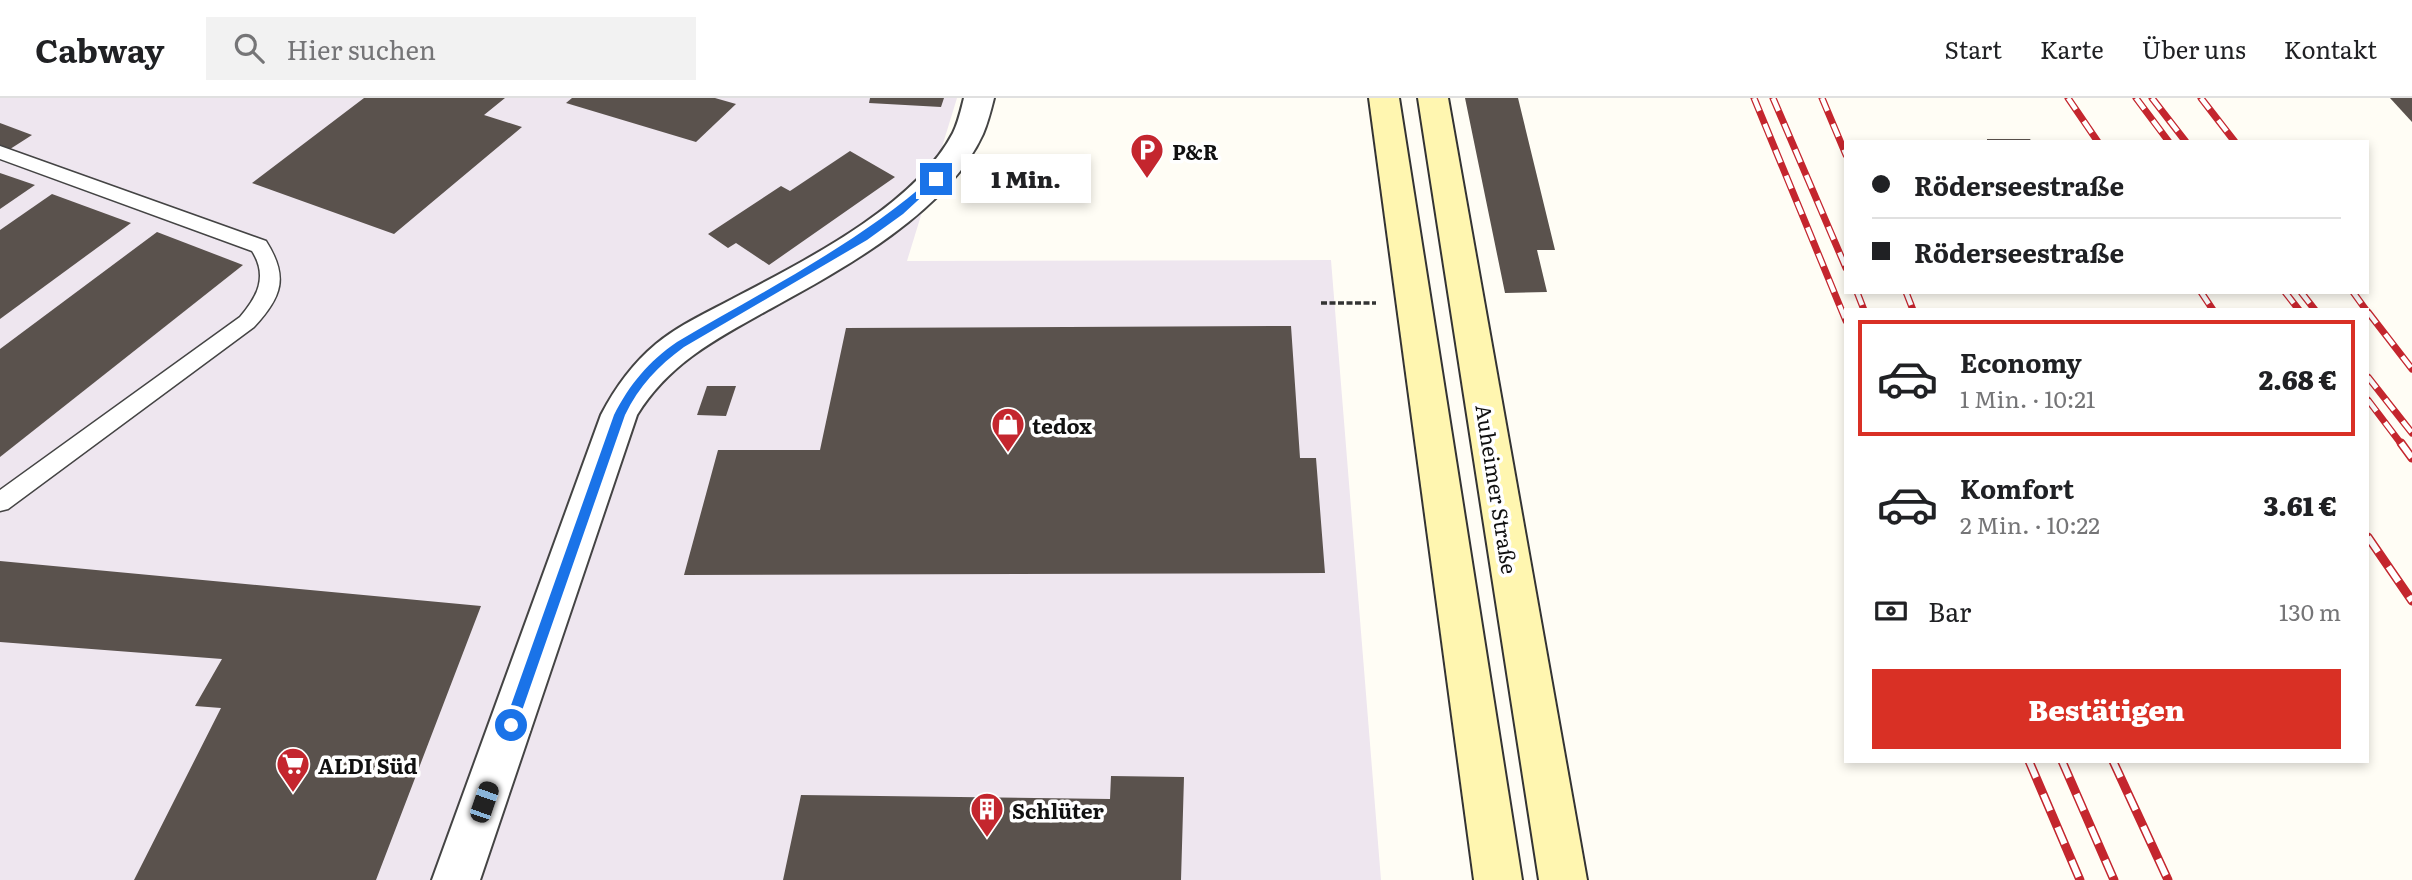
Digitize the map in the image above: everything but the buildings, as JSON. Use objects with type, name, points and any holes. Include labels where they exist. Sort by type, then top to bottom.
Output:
[{"type":"main road","points":[[1384,98],[1498,880]]},
{"type":"main road","name":"Auheimer Straße","points":[[1433,98],[1563,880]]},
{"type":"street","points":[[456,880],[620,415],[632,390],[659,360],[680,344],[820,265],[900,211],[936,179],[950,160],[967,135],[979,98]]},
{"type":"lane","points":[[0,152],[259,246],[271,270],[270,289],[265,304],[247,322],[0,502]]},
{"type":"path","points":[[1321,303],[1413,303]]},
{"type":"shaded area","points":[[0,98],[957,98],[907,261],[1331,260],[1381,880],[0,880]]},
{"type":"railway","points":[[1754,98],[1844,316]]},
{"type":"railway","points":[[1773,98],[1844,263]]},
{"type":"railway","points":[[1822,98],[1844,150]]},
{"type":"railway","points":[[2068,98],[2097,140]]},
{"type":"railway","points":[[2136,98],[2168,140]]},
{"type":"railway","points":[[2152,98],[2184,140]]},
{"type":"railway","points":[[2201,98],[2233,140]]},
{"type":"railway","points":[[1858,294],[1863,308]]},
{"type":"railway","points":[[1907,294],[1912,308]]},
{"type":"railway","points":[[2202,294],[2212,308]]},
{"type":"railway","points":[[2287,294],[2297,308]]},
{"type":"railway","points":[[2303,294],[2313,308]]},
{"type":"railway","points":[[2354,294],[2365,308]]},
{"type":"railway","points":[[2369,313],[2412,369]]},
{"type":"railway","points":[[2369,378],[2412,433]]},
{"type":"railway","points":[[2369,401],[2402,445]]},
{"type":"railway","points":[[2401,443],[2412,458]]},
{"type":"railway","points":[[2369,538],[2412,601]]},
{"type":"railway","points":[[2030,763],[2080,880]]},
{"type":"railway","points":[[2063,763],[2114,880]]},
{"type":"railway","points":[[2114,763],[2168,880]]},
{"type":"place","name":"P&R","points":[[1147,180]]},
{"type":"place","name":"tedox","points":[[1008,454]]},
{"type":"place","name":"ALDI Süd","points":[[293,794]]},
{"type":"place","name":"Schlüter","points":[[987,839]]},
{"type":"route","points":[[511,725],[620,415],[632,390],[659,360],[680,344],[864,237],[900,211],[936,179]]}]
